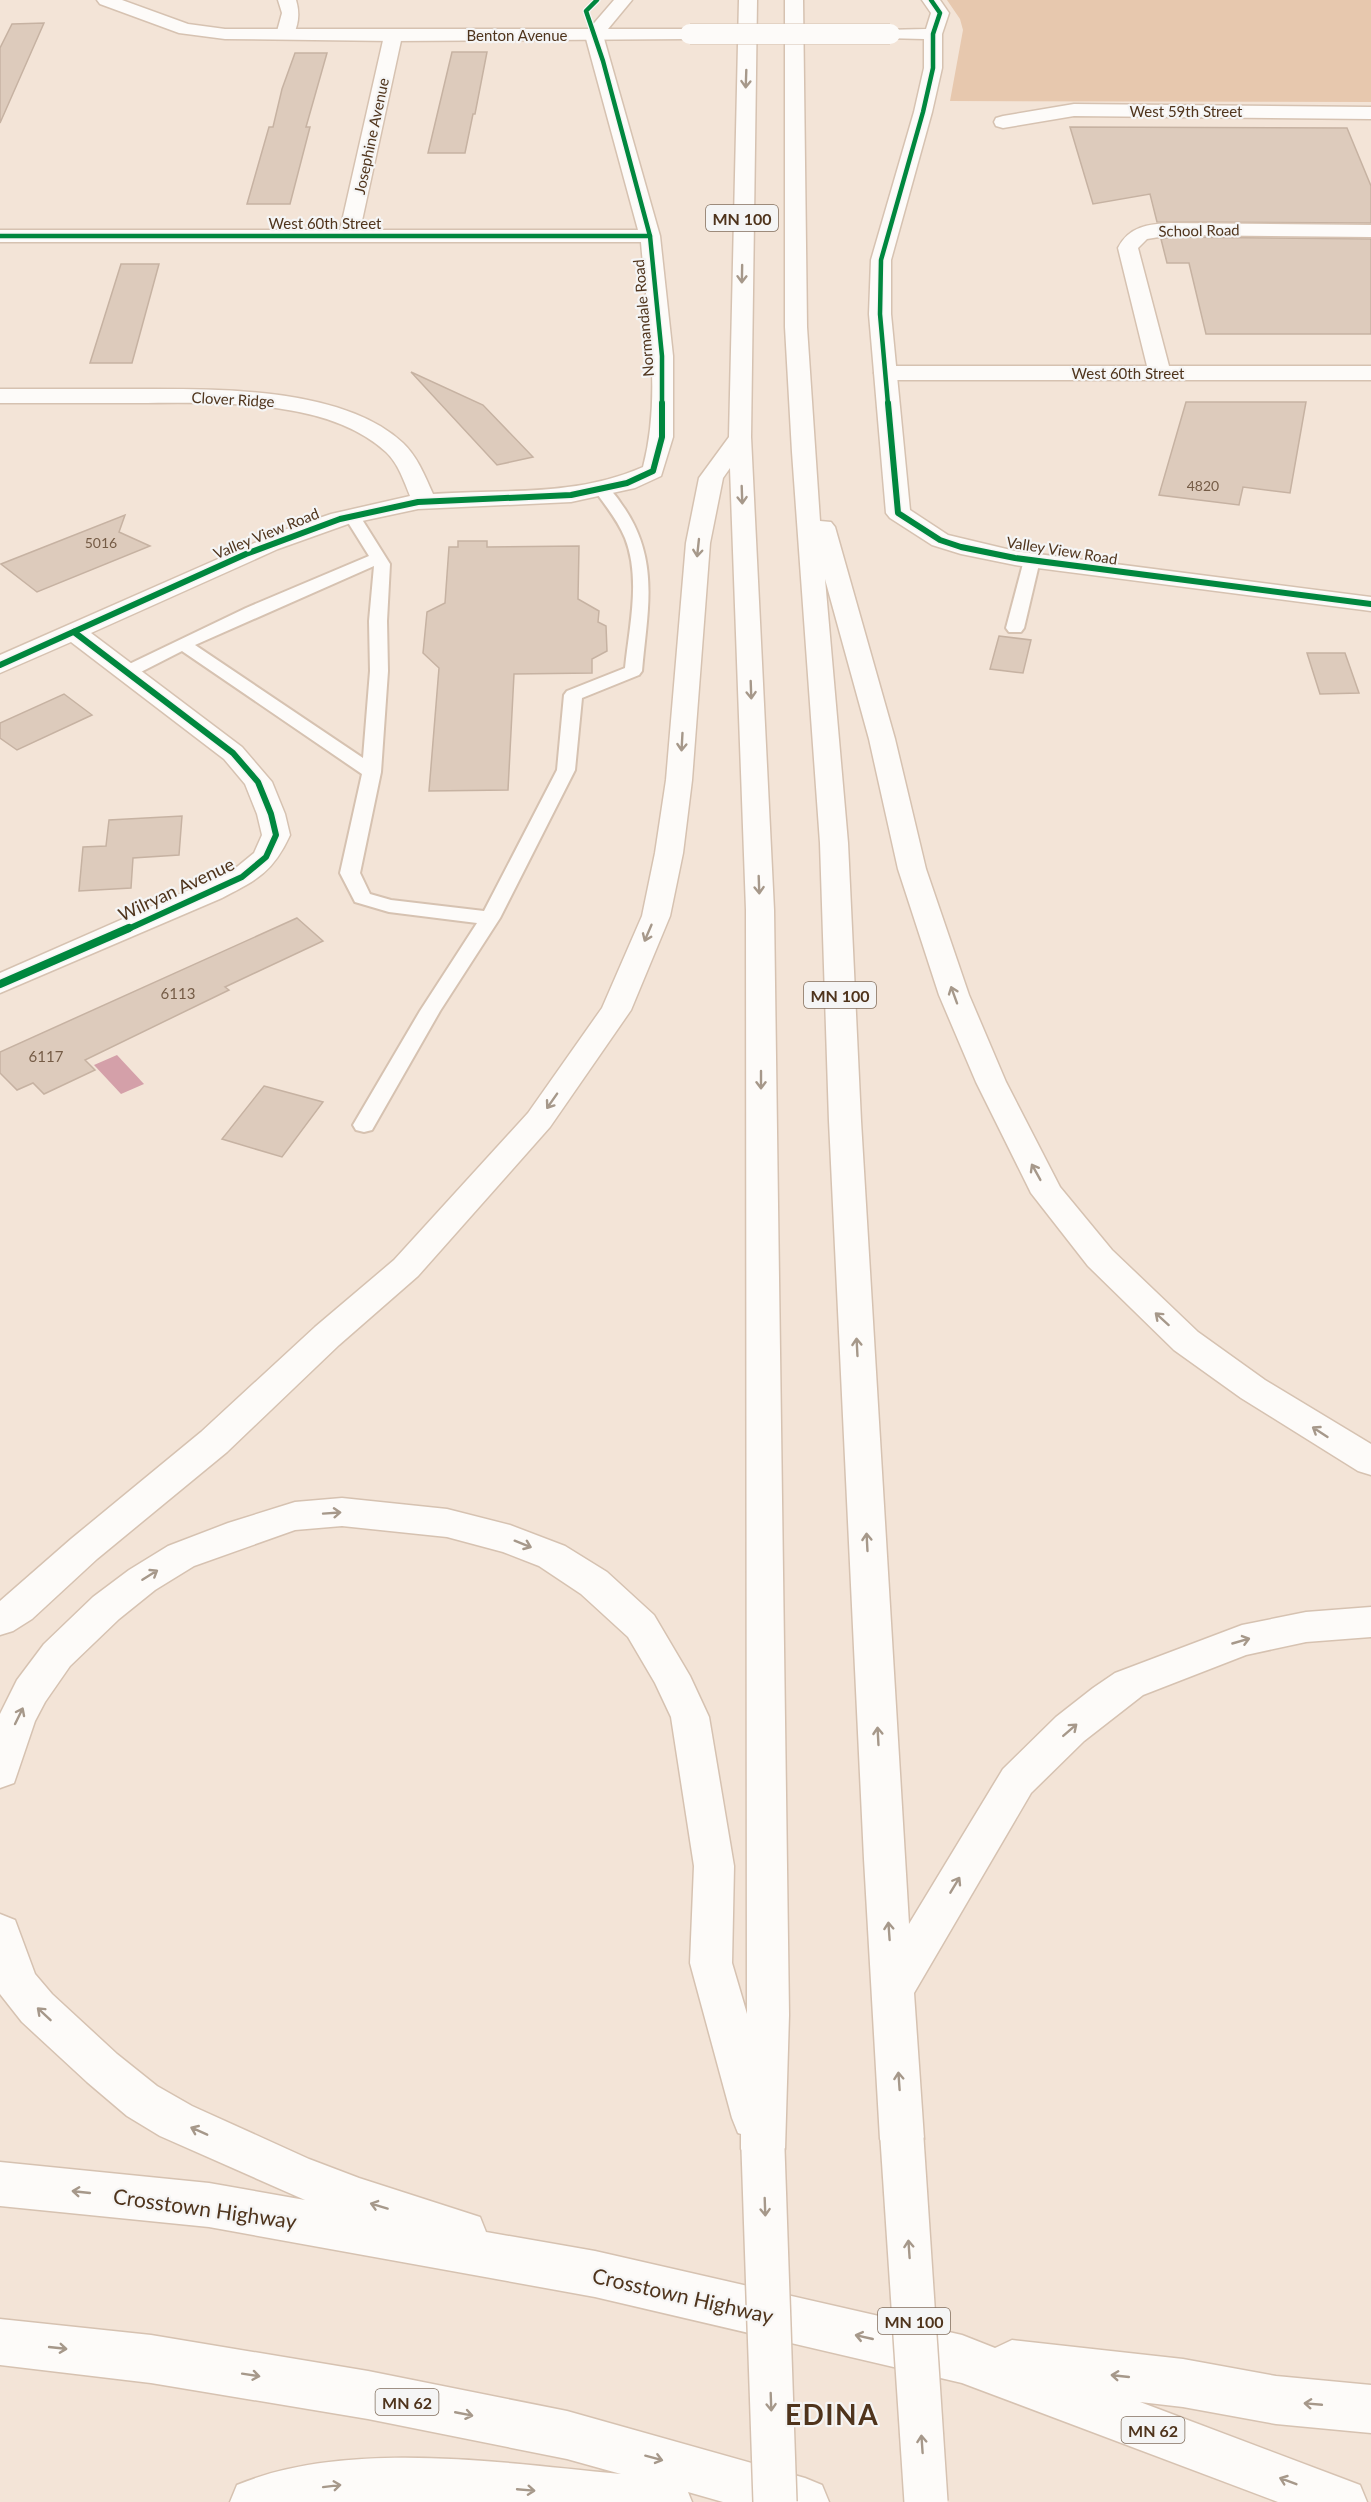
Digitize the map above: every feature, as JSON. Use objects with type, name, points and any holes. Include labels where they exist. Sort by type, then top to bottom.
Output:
[{"type":"main road","name":"Benton Avenue","points":[[106,0],[185,29],[225,34],[393,36],[890,34],[924,14]]},
{"type":"main road","points":[[285,35],[291,13],[287,0]]},
{"type":"main road","name":"Normandale Road","points":[[597,0],[586,11],[650,236],[662,356],[662,437],[653,471],[631,483]]},
{"type":"main road","points":[[594,35],[624,0]]},
{"type":"main road","name":"MN 100","points":[[748,0],[740,437],[760,910],[768,2015],[763,2149],[775,2502]]},
{"type":"main road","name":"MN 100","points":[[794,0],[796,327],[803,452],[834,843],[846,1145],[893,1989],[926,2502]]},
{"type":"main road","points":[[885,373],[880,314],[881,260],[933,69],[924,14]]},
{"type":"main road","name":"Josephine Avenue","points":[[349,236],[393,36]]},
{"type":"main road","name":"West 59th Street","points":[[1003,122],[1074,110],[1371,113]]},
{"type":"main road","name":"School Road","points":[[1160,373],[1128,248],[1131,241],[1139,234],[1171,229],[1371,231]]},
{"type":"main road","name":"West 60th Street","points":[[0,237],[650,236]]},
{"type":"main road","name":"West 60th Street","points":[[885,373],[1371,373]]},
{"type":"main road","name":"Valley View Road","points":[[885,373],[898,513],[940,540],[1032,560],[1371,604]]},
{"type":"main road","name":"Clover Ridge","points":[[0,396],[216,396],[262,398],[304,405],[341,416],[373,432],[398,451],[424,501]]},
{"type":"main road","points":[[0,1620],[19,1608],[84,1549],[214,1442],[327,1336],[406,1268],[539,1120],[616,1010],[656,916],[669,853],[679,780],[698,543],[711,478],[740,437]]},
{"type":"main road","points":[[803,452],[882,740],[912,869],[954,995],[991,1082],[1047,1193],[1100,1258],[1186,1341],[1261,1394],[1371,1461]]},
{"type":"main road","name":"Valley View Road","points":[[0,665],[255,549],[309,528],[352,516],[424,501],[552,497],[603,491],[631,483]]},
{"type":"main road","name":"Wilryan Avenue","points":[[0,984],[242,877],[266,857],[276,835],[271,814],[258,782],[233,753],[74,632]]},
{"type":"main road","points":[[0,1771],[4,1752],[16,1721],[32,1691],[57,1655],[106,1608],[142,1580],[191,1552],[295,1516],[342,1512],[447,1523],[510,1539],[552,1556],[594,1583],[641,1626],[671,1676],[690,1717],[714,1866],[711,1963],[763,2149]]},
{"type":"main road","points":[[893,1989],[1017,1781],[1070,1729],[1107,1700],[1129,1684],[1242,1640],[1305,1627],[1371,1622]]},
{"type":"main road","points":[[0,1933],[17,1985],[37,2008],[110,2075],[142,2101],[176,2121],[294,2174],[359,2200],[595,2274]]},
{"type":"main road","name":"Crosstown Highway","points":[[0,2184],[209,2205],[595,2274],[962,2359],[1343,2502]]},
{"type":"main road","name":"MN 62","points":[[0,2342],[151,2359],[391,2399],[567,2435],[805,2502]]},
{"type":"main road","points":[[962,2359],[1183,2384],[1276,2400],[1371,2409]]},
{"type":"main road","points":[[254,2502],[333,2485],[448,2483],[668,2502]]},
{"type":"lane","points":[[364,1125],[430,1011],[490,918],[566,770],[573,695],[633,671],[640,566],[634,539],[617,508],[603,491]]},
{"type":"lane","points":[[352,516],[382,564],[378,621],[379,671],[372,772],[350,873],[362,898],[389,906],[490,918]]},
{"type":"lane","points":[[127,672],[326,579],[379,558]]},
{"type":"lane","points":[[1015,628],[1032,560]]},
{"type":"lane","points":[[183,644],[372,772]]},
{"type":"shaded area","points":[[947,0],[1371,0],[1371,102],[950,101],[963,30],[960,19]]},
{"type":"shaded area","points":[[117,1055],[144,1084],[121,1094],[94,1065]]},
{"type":"building","points":[[44,23],[0,123],[0,48],[12,24]]},
{"type":"building","points":[[452,52],[487,52],[475,114],[473,114],[465,153],[428,153]]},
{"type":"building","points":[[295,53],[327,53],[306,127],[310,127],[290,204],[247,204],[269,127],[273,127],[282,89]]},
{"type":"building","points":[[1070,127],[1347,128],[1371,186],[1371,223],[1157,222],[1150,194],[1093,204]]},
{"type":"building","points":[[1171,237],[1371,239],[1371,334],[1206,334],[1189,263],[1167,263],[1161,239]]},
{"type":"building","points":[[121,264],[159,264],[132,363],[90,363]]},
{"type":"building","points":[[411,372],[483,405],[533,457],[497,465]]},
{"type":"building","points":[[1186,402],[1306,402],[1290,493],[1243,487],[1239,505],[1159,495]]},
{"type":"building","points":[[125,515],[119,532],[150,546],[37,592],[1,564]]},
{"type":"building","points":[[458,541],[487,541],[487,547],[579,546],[578,599],[599,611],[598,622],[606,626],[607,651],[592,659],[592,673],[514,674],[508,790],[429,791],[439,668],[423,653],[427,612],[445,603],[449,547],[458,547]]},
{"type":"building","points":[[999,636],[1031,640],[1023,673],[990,669]]},
{"type":"building","points":[[1307,653],[1345,653],[1359,693],[1320,694]]},
{"type":"building","points":[[64,694],[92,715],[17,750],[0,738],[0,723]]},
{"type":"building","points":[[182,816],[179,855],[133,858],[131,888],[79,891],[83,847],[106,846],[109,820]]},
{"type":"building","points":[[297,918],[323,941],[225,987],[229,990],[85,1060],[95,1070],[44,1094],[33,1083],[17,1090],[0,1073],[0,1052]]},
{"type":"building","points":[[264,1086],[323,1102],[282,1157],[222,1139]]},
{"type":"cycle path","points":[[0,665],[246,554],[340,519],[418,502],[571,495],[627,483],[653,471],[662,437],[662,356],[650,236],[603,61],[586,11],[597,0]]},
{"type":"cycle path","points":[[931,0],[940,13],[933,34],[933,68],[923,112],[881,260],[880,314],[898,513],[940,540],[961,547],[1015,558],[1371,604]]},
{"type":"cycle path","points":[[0,236],[650,236]]},
{"type":"cycle path","points":[[0,984],[242,877],[266,857],[276,835],[271,814],[258,782],[233,753],[74,632]]},
{"type":"district","name":"EDINA","points":[[832,2414]]}]
